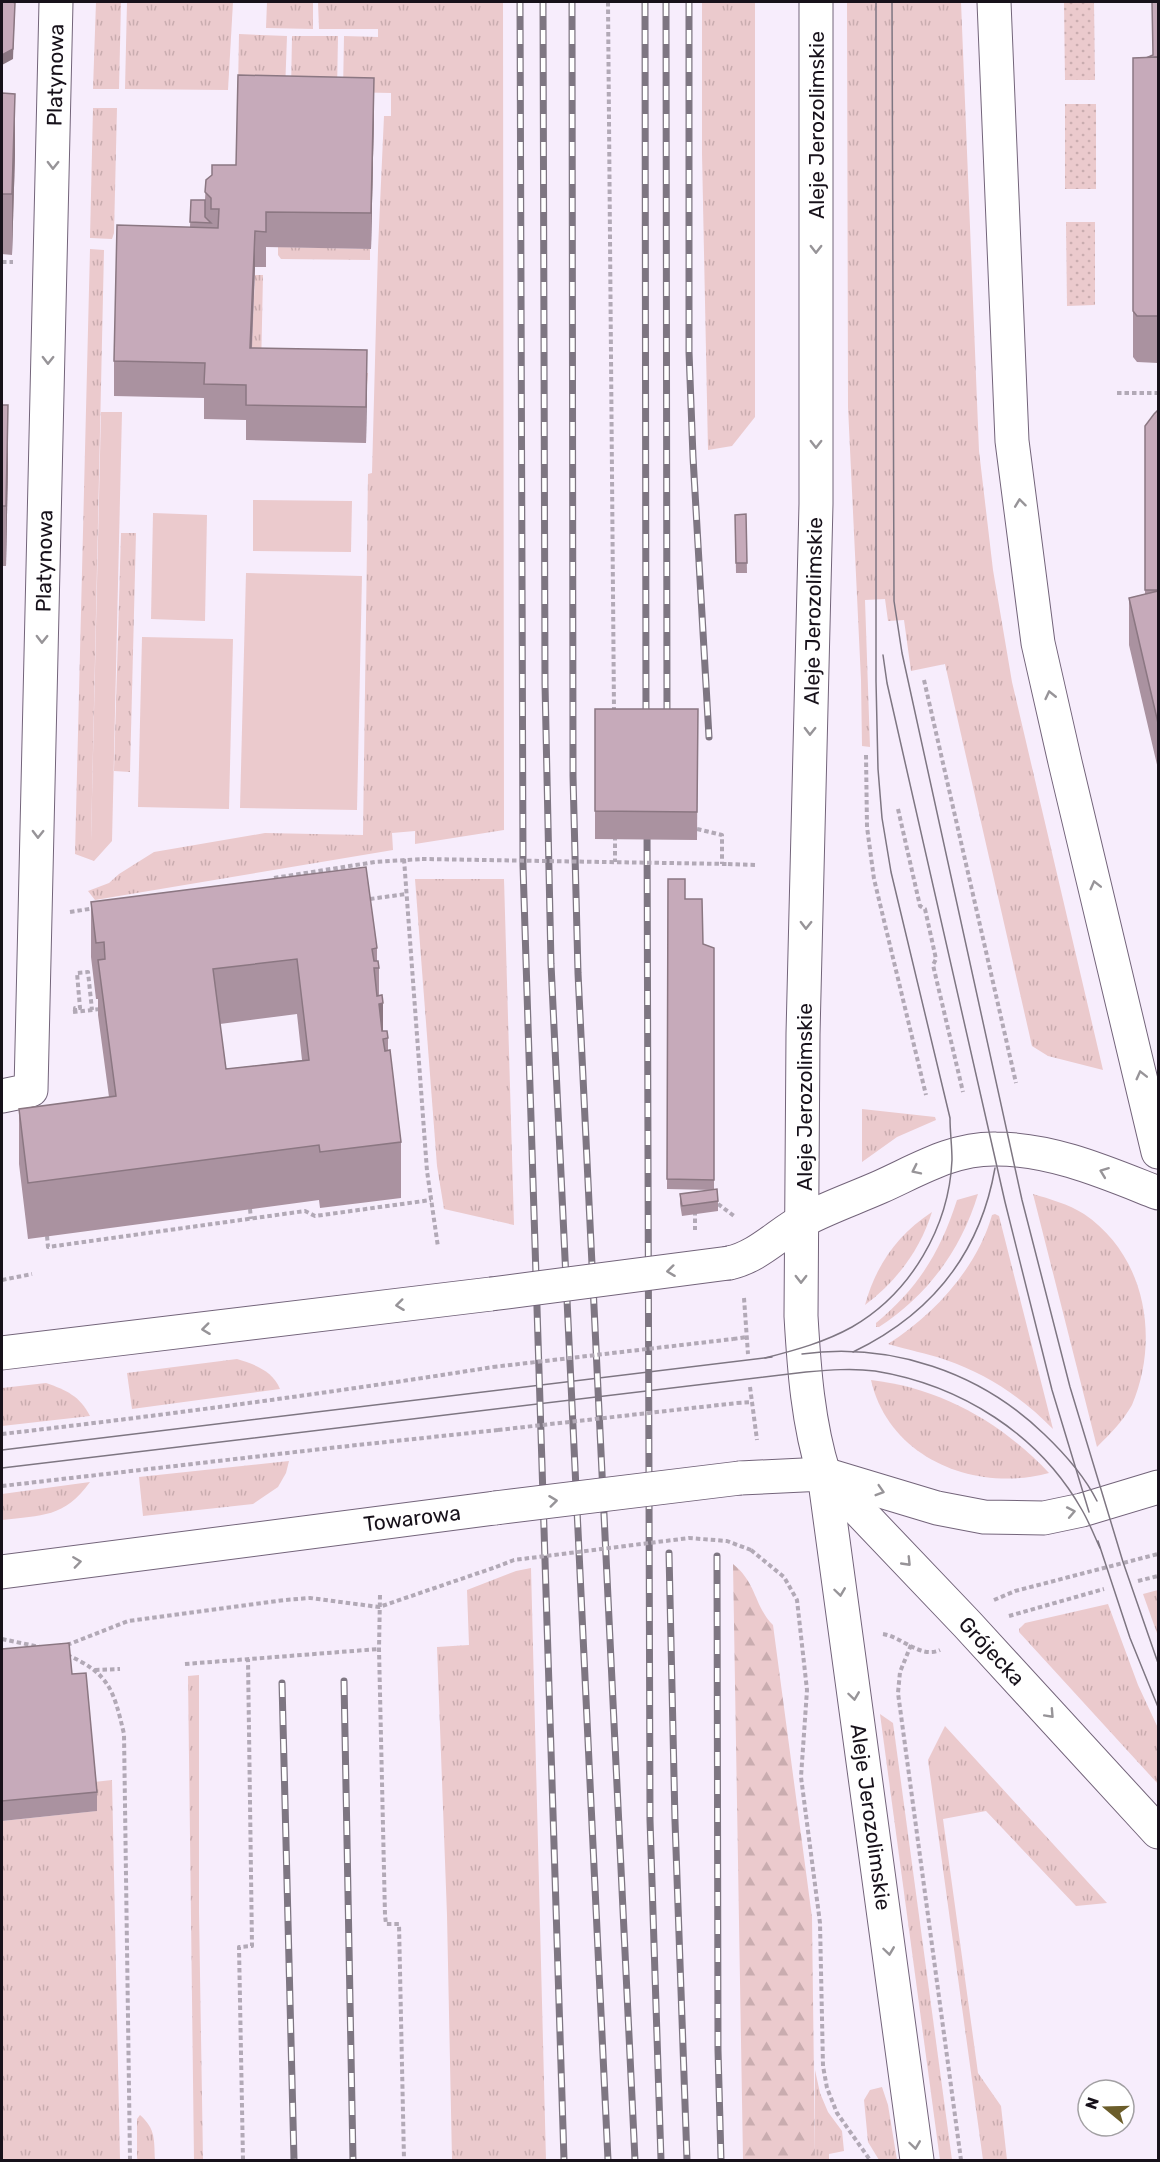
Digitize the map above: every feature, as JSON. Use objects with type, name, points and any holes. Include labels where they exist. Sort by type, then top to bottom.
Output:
[{"type":"main road","name":"Platynowa","points":[[2,1096],[31,1090],[56,2]]},
{"type":"main road","name":"Aleje Jerozolimskie","points":[[816,2],[816,504],[803,1034],[801,1272],[803,1348],[813,1421],[824,1474],[917,2160]]},
{"type":"main road","points":[[994,2],[1012,441],[1038,643],[1158,1152]]},
{"type":"main road","points":[[2,1353],[491,1294],[736,1277],[755,1253],[803,1221],[940,1159],[993,1149],[1045,1155],[1088,1166],[1158,1193]]},
{"type":"main road","name":"Towarowa","points":[[2,1572],[740,1478],[824,1474],[937,1508],[984,1517],[1044,1518],[1082,1510],[1158,1487]]},
{"type":"main road","name":"Grójecka","points":[[824,1474],[968,1624],[1158,1832]]},
{"type":"path","points":[[608,2],[614,714]]},
{"type":"path","points":[[1117,393],[1158,393]]},
{"type":"path","points":[[924,680],[1016,1083]]},
{"type":"path","points":[[866,755],[867,827],[874,879],[926,1095]]},
{"type":"path","points":[[898,809],[920,906],[925,909],[936,959],[933,965],[963,1092]]},
{"type":"path","points":[[697,829],[722,836],[725,864]]},
{"type":"path","points":[[615,831],[615,862]]},
{"type":"path","points":[[272,879],[375,862],[422,859],[756,865]]},
{"type":"path","points":[[404,860],[427,1171],[438,1247]]},
{"type":"path","points":[[370,899],[406,894]]},
{"type":"path","points":[[66,913],[100,907]]},
{"type":"path","points":[[92,1010],[88,972],[77,973],[80,1008],[75,1008],[75,1012],[105,1009]]},
{"type":"path","points":[[47,1236],[48,1247],[305,1211],[315,1216],[431,1200]]},
{"type":"path","points":[[718,1204],[734,1216]]},
{"type":"path","points":[[330,1206],[331,1213]]},
{"type":"path","points":[[695,1208],[695,1231]]},
{"type":"path","points":[[250,1209],[251,1219]]},
{"type":"path","points":[[2,1280],[32,1274]]},
{"type":"path","points":[[736,1277],[748,1354]]},
{"type":"path","points":[[2,1434],[136,1419],[350,1390],[493,1366],[747,1337]]},
{"type":"path","points":[[750,1387],[758,1446]]},
{"type":"path","points":[[2,1486],[752,1402]]},
{"type":"path","points":[[64,1647],[121,1623],[158,1616],[310,1598],[379,1607],[514,1560],[689,1538],[727,1541],[751,1550],[784,1577],[797,1600],[807,1690],[801,1777],[820,1923],[823,2066],[827,2088],[837,2114],[870,2160]]},
{"type":"path","points":[[988,1604],[1004,1595],[1158,1554]]},
{"type":"path","points":[[1138,1581],[1158,1576]]},
{"type":"path","points":[[1004,1620],[1012,1614],[1104,1589]]},
{"type":"path","points":[[380,1595],[379,1649],[386,1924],[399,1924],[404,2160]]},
{"type":"path","points":[[878,1634],[890,1635],[929,1653],[938,1651],[946,1645]]},
{"type":"path","points":[[2,1640],[44,1648]]},
{"type":"path","points":[[911,1645],[900,1672],[898,1693],[961,2160]]},
{"type":"path","points":[[185,1664],[379,1649]]},
{"type":"path","points":[[62,1653],[95,1670],[109,1685],[117,1703],[124,1734],[130,2160]]},
{"type":"path","points":[[243,2160],[239,1947],[252,1947],[248,1659]]},
{"type":"path","points":[[95,1670],[120,1669]]},
{"type":"green space","points":[[96,2],[121,2],[119,89],[93,89]]},
{"type":"green space","points":[[127,2],[233,2],[228,90],[125,89]]},
{"type":"green space","points":[[267,2],[313,2],[313,29],[266,28]]},
{"type":"green space","points":[[318,2],[503,2],[504,830],[415,844],[415,831],[392,833],[393,850],[95,900],[88,891],[109,883],[154,852],[265,833],[363,835],[368,474],[372,473],[384,116],[391,116],[391,93],[343,92],[344,36],[378,37],[378,29],[319,29]]},
{"type":"green space","points":[[702,2],[755,2],[755,417],[732,446],[708,450],[702,154]]},
{"type":"green space","points":[[847,2],[961,2],[979,451],[993,570],[1012,682],[1103,1070],[1048,1056],[1032,1046],[945,664],[911,671],[904,620],[888,621],[885,599],[865,600],[870,747],[862,746],[848,407]]},
{"type":"green space","points":[[1064,2],[1094,2],[1095,80],[1065,80]]},
{"type":"green space","points":[[239,34],[287,36],[285,91],[238,90]]},
{"type":"green space","points":[[292,36],[338,36],[337,91],[291,91]]},
{"type":"green space","points":[[1065,104],[1096,104],[1096,189],[1065,189]]},
{"type":"green space","points":[[93,108],[117,108],[112,239],[90,238]]},
{"type":"green space","points":[[1066,222],[1095,222],[1095,305],[1067,306]]},
{"type":"green space","points":[[278,247],[370,249],[370,260],[281,259],[278,255]]},
{"type":"green space","points":[[90,249],[104,250],[91,840],[112,841],[94,861],[75,854]]},
{"type":"green space","points":[[255,275],[263,275],[261,370],[368,373],[367,385],[250,384]]},
{"type":"green space","points":[[101,412],[122,412],[112,841],[91,841]]},
{"type":"green space","points":[[253,500],[352,501],[351,552],[253,551]]},
{"type":"green space","points":[[153,513],[207,515],[205,621],[151,619]]},
{"type":"green space","points":[[121,533],[136,533],[130,772],[114,771]]},
{"type":"green space","points":[[246,573],[362,576],[357,810],[240,808]]},
{"type":"green space","points":[[142,637],[233,639],[229,809],[138,807]]},
{"type":"green space","points":[[415,879],[504,879],[514,1225],[444,1209],[437,1166]]},
{"type":"green space","points":[[862,1109],[935,1117],[936,1120],[897,1137],[862,1162]]},
{"type":"green space","points":[[978,1194],[962,1234],[940,1270],[913,1301],[876,1327],[876,1323],[916,1283],[926,1268],[943,1237],[957,1200]]},
{"type":"green space","points":[[1033,1194],[1078,1210],[1105,1232],[1122,1252],[1134,1275],[1142,1301],[1145,1353],[1141,1380],[1132,1405],[1097,1447]]},
{"type":"green space","points":[[932,1212],[921,1239],[906,1264],[877,1296],[865,1305],[875,1277],[889,1252],[908,1231]]},
{"type":"green space","points":[[992,1215],[999,1216],[1053,1429],[1017,1397],[976,1372],[939,1358],[888,1344],[922,1319],[952,1288],[976,1253]]},
{"type":"green space","points":[[237,1359],[268,1373],[280,1389],[132,1409],[127,1373]]},
{"type":"green space","points":[[871,1380],[922,1391],[969,1411],[1011,1438],[1049,1473],[1021,1478],[993,1478],[965,1473],[939,1464],[916,1449],[896,1431],[881,1407]]},
{"type":"green space","points":[[46,1383],[72,1395],[82,1403],[90,1416],[2,1426],[2,1388]]},
{"type":"green space","points":[[289,1461],[286,1473],[278,1487],[253,1504],[143,1516],[139,1477]]},
{"type":"green space","points":[[90,1482],[80,1494],[61,1509],[41,1515],[2,1520],[2,1494]]},
{"type":"green space","points":[[733,1564],[747,1579],[762,1610],[773,1625],[812,1917],[815,2160],[743,2160]]},
{"type":"green space","points":[[531,1568],[546,2160],[452,2160],[447,1915],[437,1647],[469,1645],[467,1590],[516,1571]]},
{"type":"green space","points":[[1158,1590],[1158,1636],[1143,1594]]},
{"type":"green space","points":[[1108,1604],[1138,1685],[1158,1728],[1158,1784],[1019,1632],[1025,1623]]},
{"type":"green space","points":[[199,1675],[199,1912],[203,2160],[194,2160],[188,1676]]},
{"type":"green space","points":[[880,1714],[893,1723],[952,2160],[940,2160]]},
{"type":"green space","points":[[945,1726],[1107,1903],[1076,1906],[986,1811],[943,1819],[978,2073],[1001,2106],[1007,2160],[983,2160],[928,1760]]},
{"type":"green space","points":[[112,1780],[120,2160],[2,2160],[2,1821],[96,1811],[94,1782]]},
{"type":"green space","points":[[815,2070],[820,2093],[828,2112],[842,2131],[844,2151],[829,2154],[829,2160],[815,2160]]},
{"type":"green space","points":[[882,2087],[888,2105],[897,2160],[879,2160],[868,2142],[864,2100],[870,2090]]},
{"type":"green space","points":[[140,2115],[152,2130],[155,2160],[138,2160],[137,2158],[137,2119]]},
{"type":"building","points":[[2,2],[15,3],[13,49],[2,55]]},
{"type":"building","points":[[1152,2],[1158,2],[1158,57],[1146,58],[1153,55]]},
{"type":"building","points":[[1158,57],[1158,316],[1137,316],[1133,311],[1133,58]]},
{"type":"building","points":[[238,75],[374,78],[371,213],[266,212],[266,232],[255,231],[250,348],[367,350],[366,407],[246,405],[246,385],[204,384],[205,363],[114,361],[117,225],[218,228],[219,209],[211,209],[211,198],[205,192],[206,180],[212,175],[212,165],[236,165]]},
{"type":"building","points":[[2,93],[15,94],[12,194],[2,194]]},
{"type":"building","points":[[191,200],[205,200],[205,217],[211,223],[190,222]]},
{"type":"building","points":[[2,405],[8,405],[6,506],[2,506]]},
{"type":"building","points":[[1158,410],[1158,590],[1145,590],[1145,426]]},
{"type":"building","points":[[746,514],[747,563],[736,563],[735,515]]},
{"type":"building","points":[[1158,591],[1158,723],[1129,598]]},
{"type":"building","points":[[595,709],[698,709],[697,812],[595,811]]},
{"type":"building","points":[[366,867],[377,948],[372,949],[374,961],[378,961],[379,968],[374,968],[377,996],[382,995],[383,1003],[379,1004],[382,1031],[387,1031],[388,1038],[383,1039],[385,1051],[390,1050],[401,1142],[320,1152],[319,1145],[28,1183],[19,1109],[116,1096],[98,960],[105,959],[104,942],[96,943],[91,902]],"holes":[[[297,959],[309,1060],[226,1069],[213,969]]]},
{"type":"building","points":[[668,879],[685,879],[685,899],[702,899],[703,944],[714,948],[714,1180],[667,1179]]},
{"type":"building","points":[[717,1189],[718,1201],[682,1206],[680,1194]]},
{"type":"building","points":[[69,1643],[72,1674],[86,1673],[97,1792],[2,1801],[2,1649]]},
{"type":"tram line","points":[[765,1358],[810,1345],[842,1332],[873,1313],[892,1296],[909,1277],[935,1233],[949,1185],[952,1160],[950,1118],[891,872],[882,818],[878,769],[876,2]]},
{"type":"tram line","points":[[892,2],[894,601],[902,653],[1022,1200],[1070,1387],[1123,1562],[1158,1663]]},
{"type":"tram line","points":[[883,655],[887,683],[1005,1202],[1052,1390],[1089,1512]]},
{"type":"tram line","points":[[853,1352],[881,1337],[906,1319],[929,1300],[948,1278],[978,1228],[995,1168]]},
{"type":"tram line","points":[[802,1354],[835,1351],[868,1353],[932,1366],[963,1378],[1019,1412],[1044,1434],[1074,1465],[1097,1501]]},
{"type":"tram line","points":[[2,1450],[772,1357]]},
{"type":"tram line","points":[[2,1468],[806,1372],[866,1370],[907,1378],[938,1388],[995,1417],[1020,1436],[1044,1458],[1064,1483],[1085,1515],[1100,1548]]},
{"type":"tram line","points":[[1098,1541],[1130,1638],[1158,1707]]},
{"type":"railway","points":[[520,2],[523,866],[564,2160]]},
{"type":"railway","points":[[543,2],[545,684],[551,964],[608,2160]]},
{"type":"railway","points":[[572,2],[573,776],[578,973],[635,2160]]},
{"type":"railway","points":[[645,2],[646,727]]},
{"type":"railway","points":[[666,2],[667,724]]},
{"type":"railway","points":[[689,2],[689,352],[709,737]]},
{"type":"railway","points":[[647,823],[650,1820],[661,2160]]},
{"type":"railway","points":[[669,1553],[675,1821],[687,2160]]},
{"type":"railway","points":[[717,1556],[718,2050],[721,2160]]},
{"type":"railway","points":[[344,1681],[353,2160]]},
{"type":"railway","points":[[282,1683],[294,2160]]}]
